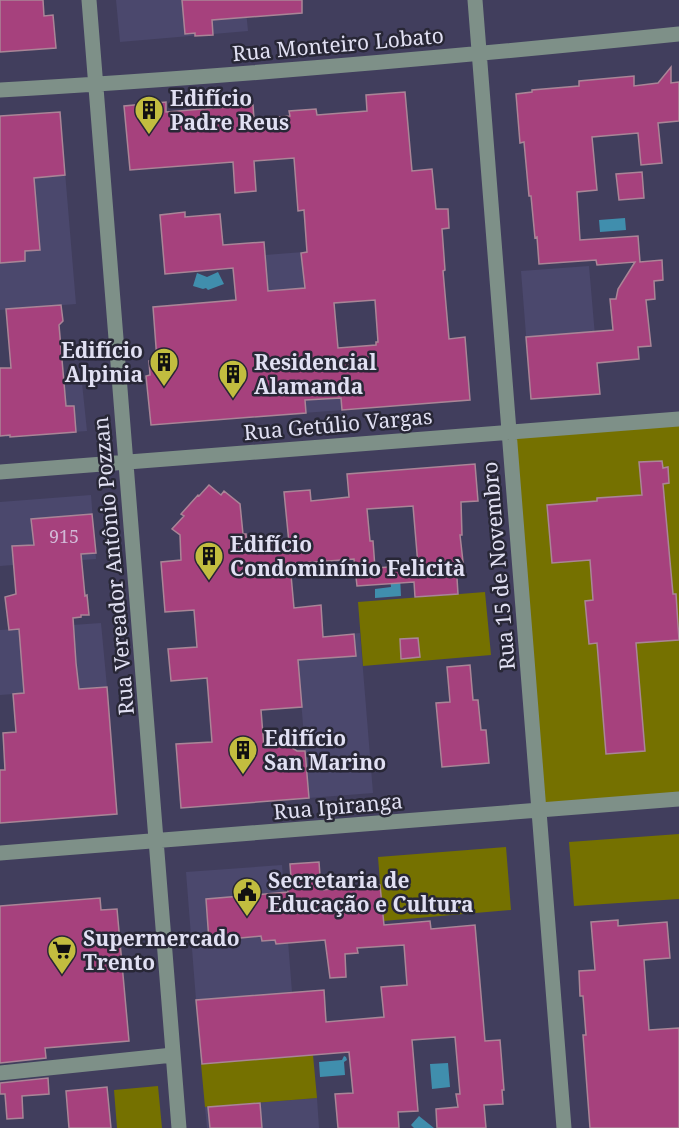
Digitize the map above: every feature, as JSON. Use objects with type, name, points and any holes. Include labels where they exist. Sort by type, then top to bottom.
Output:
[{"type":"street","name":"Rua Vereador Antônio Pozzan","points":[[89,0],[179,1128]]},
{"type":"street","name":"Rua 15 de Novembro","points":[[475,0],[564,1128]]},
{"type":"street","name":"Rua Monteiro Lobato","points":[[0,90],[96,85],[479,54],[679,34]]},
{"type":"street","name":"Rua Getúlio Vargas","points":[[0,472],[679,419]]},
{"type":"street","name":"Rua Ipiranga","points":[[0,853],[679,800]]},
{"type":"street","points":[[0,1073],[173,1055]]},
{"type":"shaded area","points":[[116,0],[245,0],[248,31],[120,42]]},
{"type":"shaded area","points":[[60,112],[76,304],[0,310],[0,116]]},
{"type":"shaded area","points":[[329,250],[342,410],[278,415],[265,255]]},
{"type":"shaded area","points":[[589,266],[600,394],[531,399],[521,271]]},
{"type":"shaded area","points":[[82,383],[87,431],[6,437],[3,406],[65,401],[64,384]]},
{"type":"shaded area","points":[[679,419],[679,799],[539,811],[508,432]]},
{"type":"shaded area","points":[[91,495],[96,559],[0,566],[0,502]]},
{"type":"shaded area","points":[[485,592],[491,655],[363,666],[358,602]]},
{"type":"shaded area","points":[[101,623],[107,687],[0,695],[0,630]]},
{"type":"shaded area","points":[[360,633],[373,793],[309,798],[296,639]]},
{"type":"shaded area","points":[[679,834],[679,899],[574,906],[569,842]]},
{"type":"shaded area","points":[[506,847],[511,910],[383,921],[378,857]]},
{"type":"shaded area","points":[[282,865],[292,992],[324,990],[329,1054],[201,1064],[186,872]]},
{"type":"shaded area","points":[[313,1055],[317,1098],[205,1107],[201,1064]]},
{"type":"shaded area","points":[[158,1086],[162,1128],[117,1128],[114,1090]]},
{"type":"shaded area","points":[[317,1098],[319,1128],[207,1128],[205,1107]]},
{"type":"water","points":[[625,218],[626,230],[600,232],[599,220]]},
{"type":"water","points":[[218,272],[224,284],[208,290],[193,286],[197,273],[207,277]]},
{"type":"water","points":[[400,577],[401,596],[375,598],[375,589],[391,587],[390,578]]},
{"type":"water","points":[[344,1056],[347,1060],[344,1062],[345,1075],[320,1077],[319,1062],[342,1060]]},
{"type":"water","points":[[448,1063],[450,1087],[432,1089],[430,1064]]},
{"type":"water","points":[[419,1116],[434,1128],[414,1128],[411,1125]]},
{"type":"building","points":[[0,0],[43,0],[44,16],[53,15],[56,48],[0,52]]},
{"type":"building","points":[[182,0],[302,0],[302,13],[212,20],[213,35],[195,36],[195,33],[185,34]]},
{"type":"building","points":[[671,67],[671,83],[679,82],[679,121],[658,123],[662,163],[641,165],[638,133],[592,137],[597,190],[577,192],[580,240],[638,236],[640,262],[662,260],[663,280],[654,281],[655,299],[646,300],[651,346],[638,347],[639,359],[597,363],[600,394],[531,399],[526,337],[613,330],[610,299],[616,299],[618,289],[635,262],[597,265],[596,260],[539,264],[524,142],[520,143],[516,94],[532,92],[532,90],[579,86],[579,81],[634,76],[634,86],[658,83]]},
{"type":"building","points":[[405,92],[412,171],[432,169],[436,209],[448,209],[449,228],[442,229],[449,339],[465,337],[470,400],[342,410],[341,398],[305,400],[306,413],[151,425],[146,376],[150,375],[149,361],[157,360],[153,307],[236,300],[233,268],[165,274],[160,215],[185,212],[185,217],[220,214],[223,245],[264,242],[268,291],[305,288],[301,253],[307,252],[304,210],[298,211],[294,158],[254,161],[256,191],[235,193],[233,162],[130,170],[124,106],[166,102],[166,112],[253,105],[254,119],[290,116],[289,111],[316,109],[317,115],[367,111],[366,95]],"holes":[[[375,300],[378,342],[376,345],[338,348],[334,303]]]},
{"type":"building","points":[[60,112],[65,175],[34,178],[40,250],[25,251],[25,261],[0,263],[0,116]]},
{"type":"building","points":[[642,172],[644,198],[619,200],[616,174]]},
{"type":"building","points":[[61,305],[63,321],[59,325],[66,406],[74,406],[76,432],[0,436],[0,368],[11,368],[6,309]]},
{"type":"building","points":[[662,461],[663,468],[668,467],[669,483],[663,484],[679,640],[636,643],[645,751],[606,754],[597,643],[589,644],[585,601],[593,600],[590,560],[552,563],[547,505],[642,495],[639,462]]},
{"type":"building","points":[[475,464],[478,501],[461,502],[462,535],[460,535],[463,562],[456,562],[458,594],[415,597],[414,582],[357,586],[354,559],[290,564],[294,608],[321,605],[323,637],[354,634],[356,656],[298,660],[302,707],[261,710],[264,748],[289,746],[297,751],[305,751],[309,798],[181,808],[176,744],[212,742],[207,678],[171,681],[168,649],[197,647],[194,610],[165,612],[161,562],[181,560],[180,535],[172,529],[184,516],[181,514],[209,485],[221,495],[224,491],[240,504],[243,534],[246,534],[247,547],[289,543],[284,492],[310,490],[311,501],[349,497],[347,474]],"holes":[[[413,506],[418,565],[375,568],[367,509]]]},
{"type":"building","points":[[92,514],[96,553],[81,554],[89,615],[73,618],[76,663],[79,689],[107,687],[117,814],[0,823],[0,770],[5,770],[3,733],[16,732],[13,694],[24,693],[19,629],[9,630],[5,597],[16,594],[12,546],[34,545],[31,519]]},
{"type":"building","points":[[418,638],[420,657],[401,659],[400,639]]},
{"type":"building","points":[[470,665],[473,700],[478,700],[481,730],[486,730],[489,763],[442,767],[436,703],[450,702],[447,667]]},
{"type":"building","points":[[319,862],[321,890],[380,885],[384,925],[430,921],[431,929],[475,925],[485,1041],[500,1040],[504,1090],[502,1090],[503,1104],[484,1105],[486,1128],[437,1128],[436,1109],[458,1107],[456,1094],[460,1094],[455,1037],[412,1040],[418,1111],[398,1112],[399,1128],[338,1128],[335,1094],[353,1093],[349,1052],[202,1064],[196,1000],[324,990],[326,1022],[384,1017],[381,987],[407,985],[404,945],[357,948],[358,953],[345,954],[346,977],[330,978],[325,940],[276,944],[275,940],[262,941],[261,936],[209,941],[206,899],[288,892],[287,878],[291,878],[290,864]]},
{"type":"building","name":"Supermercado Trento","points":[[100,898],[101,910],[117,909],[129,1041],[45,1048],[46,1058],[0,1063],[0,906]]},
{"type":"building","points":[[618,920],[618,926],[667,922],[670,958],[644,960],[649,1030],[679,1028],[679,1128],[590,1128],[583,1035],[586,1035],[579,971],[595,970],[591,922]]},
{"type":"building","points":[[48,1078],[49,1094],[22,1096],[23,1118],[7,1119],[5,1094],[0,1094],[0,1083]]},
{"type":"building","points":[[107,1087],[111,1128],[69,1128],[66,1091]]},
{"type":"building","points":[[260,1103],[262,1128],[210,1128],[208,1107]]},
{"type":"place","name":"Edifício Padre Reus","points":[[149,136]]},
{"type":"place","name":"Edifício Alpinia","points":[[164,388]]},
{"type":"place","name":"Residencial Alamanda","points":[[233,400]]},
{"type":"place","name":"Edifício Condominínio Felicità","points":[[209,582]]},
{"type":"place","name":"Edifício San Marino","points":[[243,776]]},
{"type":"place","name":"Secretaria de Educação e Cultura","points":[[247,918]]},
{"type":"place","name":"Supermercado Trento","points":[[62,976]]}]
